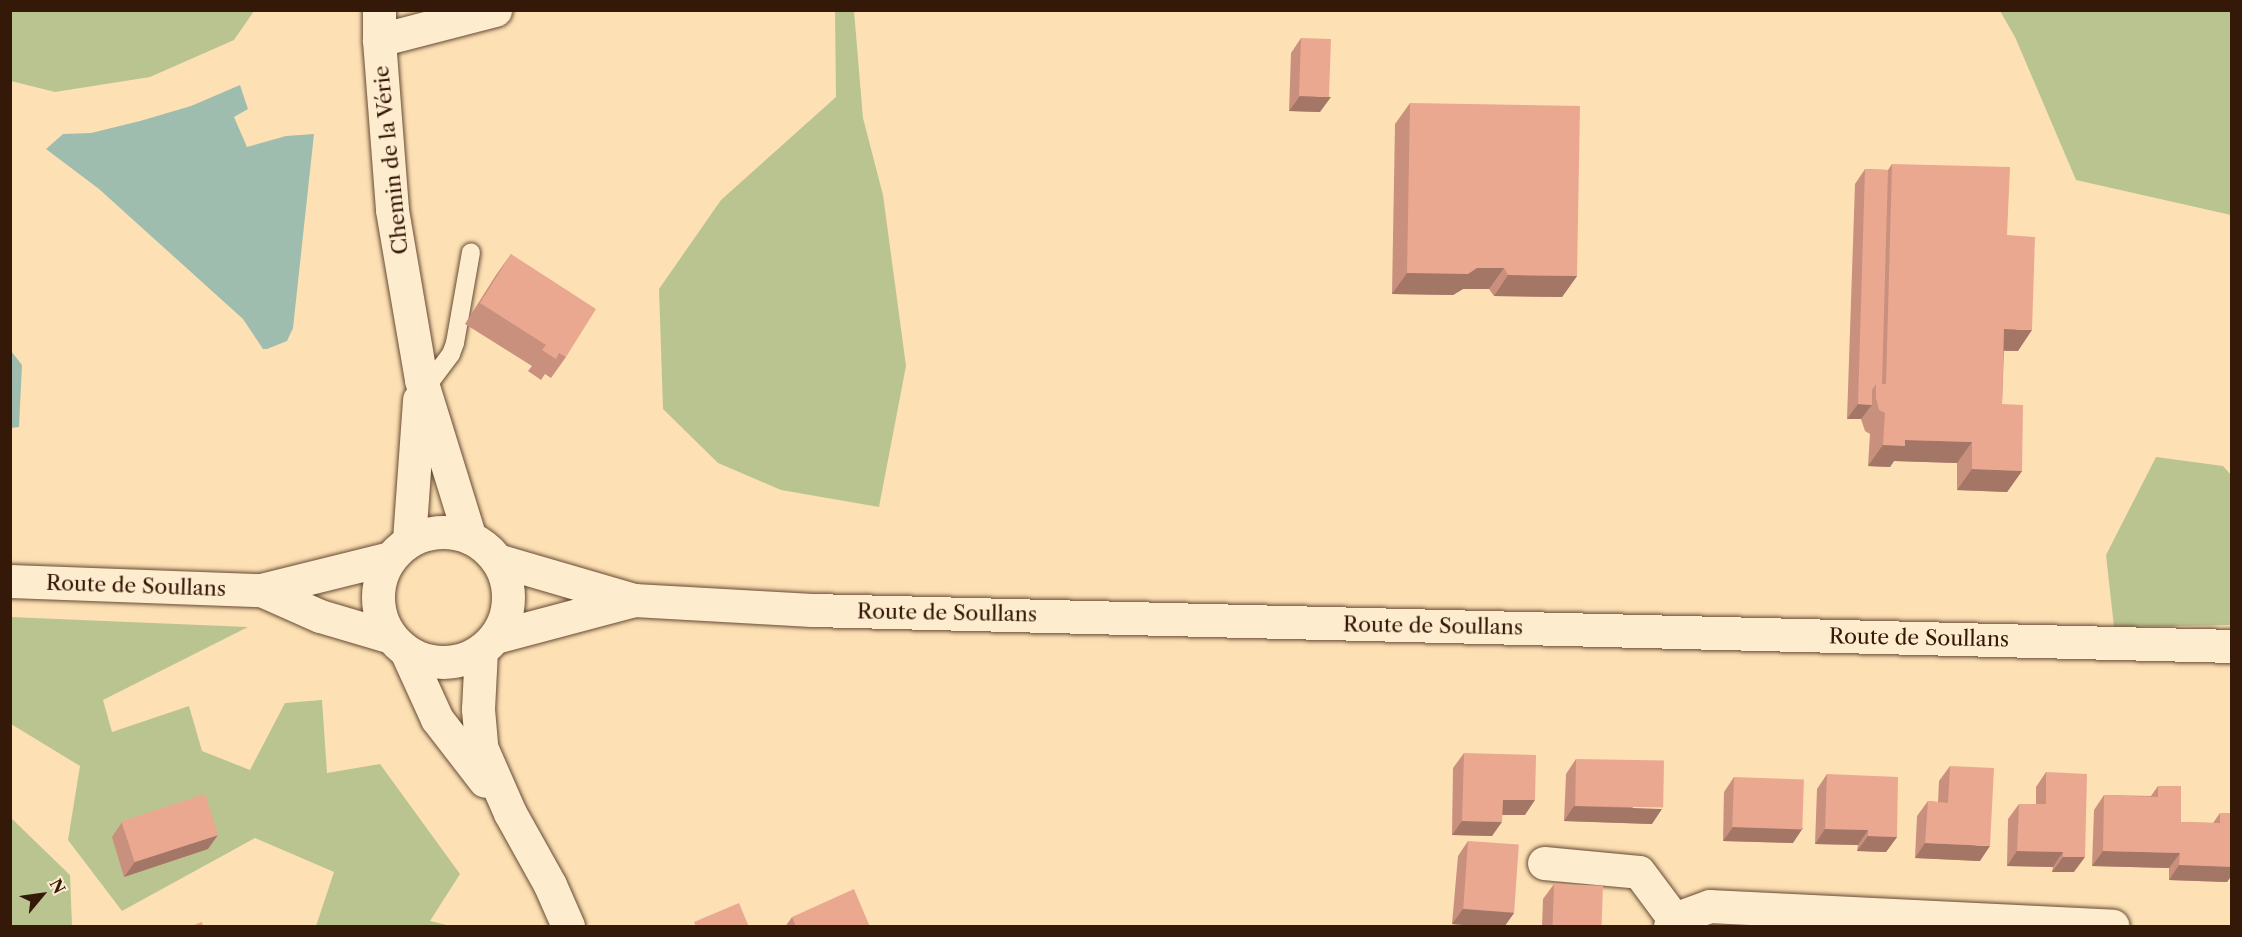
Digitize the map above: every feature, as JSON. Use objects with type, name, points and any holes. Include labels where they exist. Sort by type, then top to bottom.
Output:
[{"type":"main road","points":[[379,25],[495,10]]},
{"type":"main road","name":"Chemin de la Vérie","points":[[379,25],[392,210],[422,385],[470,538]]},
{"type":"main road","name":"Chemin de la Vérie","points":[[399,549],[422,385]]},
{"type":"main road","points":[[399,644],[425,660],[445,662],[464,659],[488,643],[504,620],[508,602],[506,580],[498,560],[482,544],[470,538],[441,531],[425,533],[399,549],[379,581],[377,599],[381,619],[399,644],[437,719],[510,813]]},
{"type":"main road","name":"Route de Soullans","points":[[10,582],[261,590],[399,549]]},
{"type":"main road","name":"Route de Soullans","points":[[498,560],[634,600],[812,610],[2232,646]]},
{"type":"main road","name":"Route de Soullans","points":[[261,590],[321,616],[399,644]]},
{"type":"main road","name":"Route de Soullans","points":[[488,643],[634,600]]},
{"type":"main road","points":[[488,643],[478,709],[481,747],[510,813],[550,885],[568,927]]},
{"type":"main road","points":[[1544,863],[1639,872],[1672,922],[1710,906],[2113,927]]},
{"type":"lane","points":[[422,385],[451,354],[455,344],[471,252]]},
{"type":"green space","points":[[11,11],[254,11],[234,40],[150,77],[55,92],[11,81]]},
{"type":"green space","points":[[835,11],[854,11],[863,118],[883,195],[906,366],[879,507],[781,490],[718,463],[663,409],[659,289],[721,200],[836,97]]},
{"type":"green space","points":[[2000,11],[2231,11],[2231,215],[2076,180],[2015,37]]},
{"type":"green space","points":[[2156,457],[2223,466],[2231,475],[2231,625],[2114,627],[2106,555]]},
{"type":"green space","points":[[10,617],[248,627],[103,700],[112,732],[189,706],[202,751],[250,770],[285,703],[322,700],[327,773],[380,764],[460,874],[430,921],[451,926],[316,926],[334,872],[255,838],[122,911],[68,840],[80,766],[11,724]]},
{"type":"green space","points":[[10,817],[70,875],[72,926],[11,926]]},
{"type":"shaded area","points":[[240,85],[248,109],[234,117],[247,147],[286,136],[314,134],[293,328],[287,341],[267,349],[263,349],[243,319],[99,189],[46,149],[63,134],[91,133],[140,121],[191,106]]},
{"type":"shaded area","points":[[11,351],[22,365],[19,427],[11,428]]},
{"type":"building","points":[[1301,38],[1331,39],[1329,97],[1299,96]]},
{"type":"building","points":[[1410,103],[1580,106],[1577,276],[1508,275],[1504,268],[1477,268],[1468,274],[1407,273]]},
{"type":"building","points":[[1892,164],[2010,167],[2007,235],[2035,237],[2032,330],[2004,329],[2002,404],[2023,405],[2022,471],[1972,469],[1972,442],[1905,440],[1905,446],[1883,445],[1885,413],[1879,410],[1876,384],[1886,384]]},
{"type":"building","points":[[1865,169],[1888,170],[1882,384],[1876,384],[1872,390],[1872,405],[1858,404]]},
{"type":"building","points":[[511,254],[596,309],[566,357],[559,353],[556,359],[542,350],[546,345],[480,303]]},
{"type":"building","points":[[1464,753],[1536,755],[1535,800],[1503,800],[1502,822],[1462,821]]},
{"type":"building","points":[[1576,759],[1664,761],[1663,808],[1575,806]]},
{"type":"building","points":[[1950,766],[1994,768],[1990,846],[1925,843],[1928,801],[1948,803]]},
{"type":"building","points":[[2046,772],[2087,774],[2085,857],[2063,857],[2063,852],[2017,851],[2019,804],[2046,804]]},
{"type":"building","points":[[1827,774],[1898,777],[1897,837],[1868,836],[1868,830],[1825,829]]},
{"type":"building","points":[[1734,777],[1804,779],[1802,829],[1732,827]]},
{"type":"building","points":[[2158,786],[2181,786],[2181,822],[2220,823],[2220,813],[2232,813],[2232,867],[2179,865],[2180,853],[2103,851],[2104,795],[2158,797]]},
{"type":"building","points":[[205,794],[218,835],[135,862],[121,821]]},
{"type":"building","points":[[1468,841],[1519,845],[1514,912],[1463,909]]},
{"type":"building","points":[[1554,884],[1603,886],[1602,926],[1553,926]]},
{"type":"building","points":[[854,889],[870,927],[796,927],[792,917]]},
{"type":"building","points":[[739,903],[749,927],[696,927],[694,922]]},
{"type":"building","points":[[202,922],[203,927],[189,927]]}]
